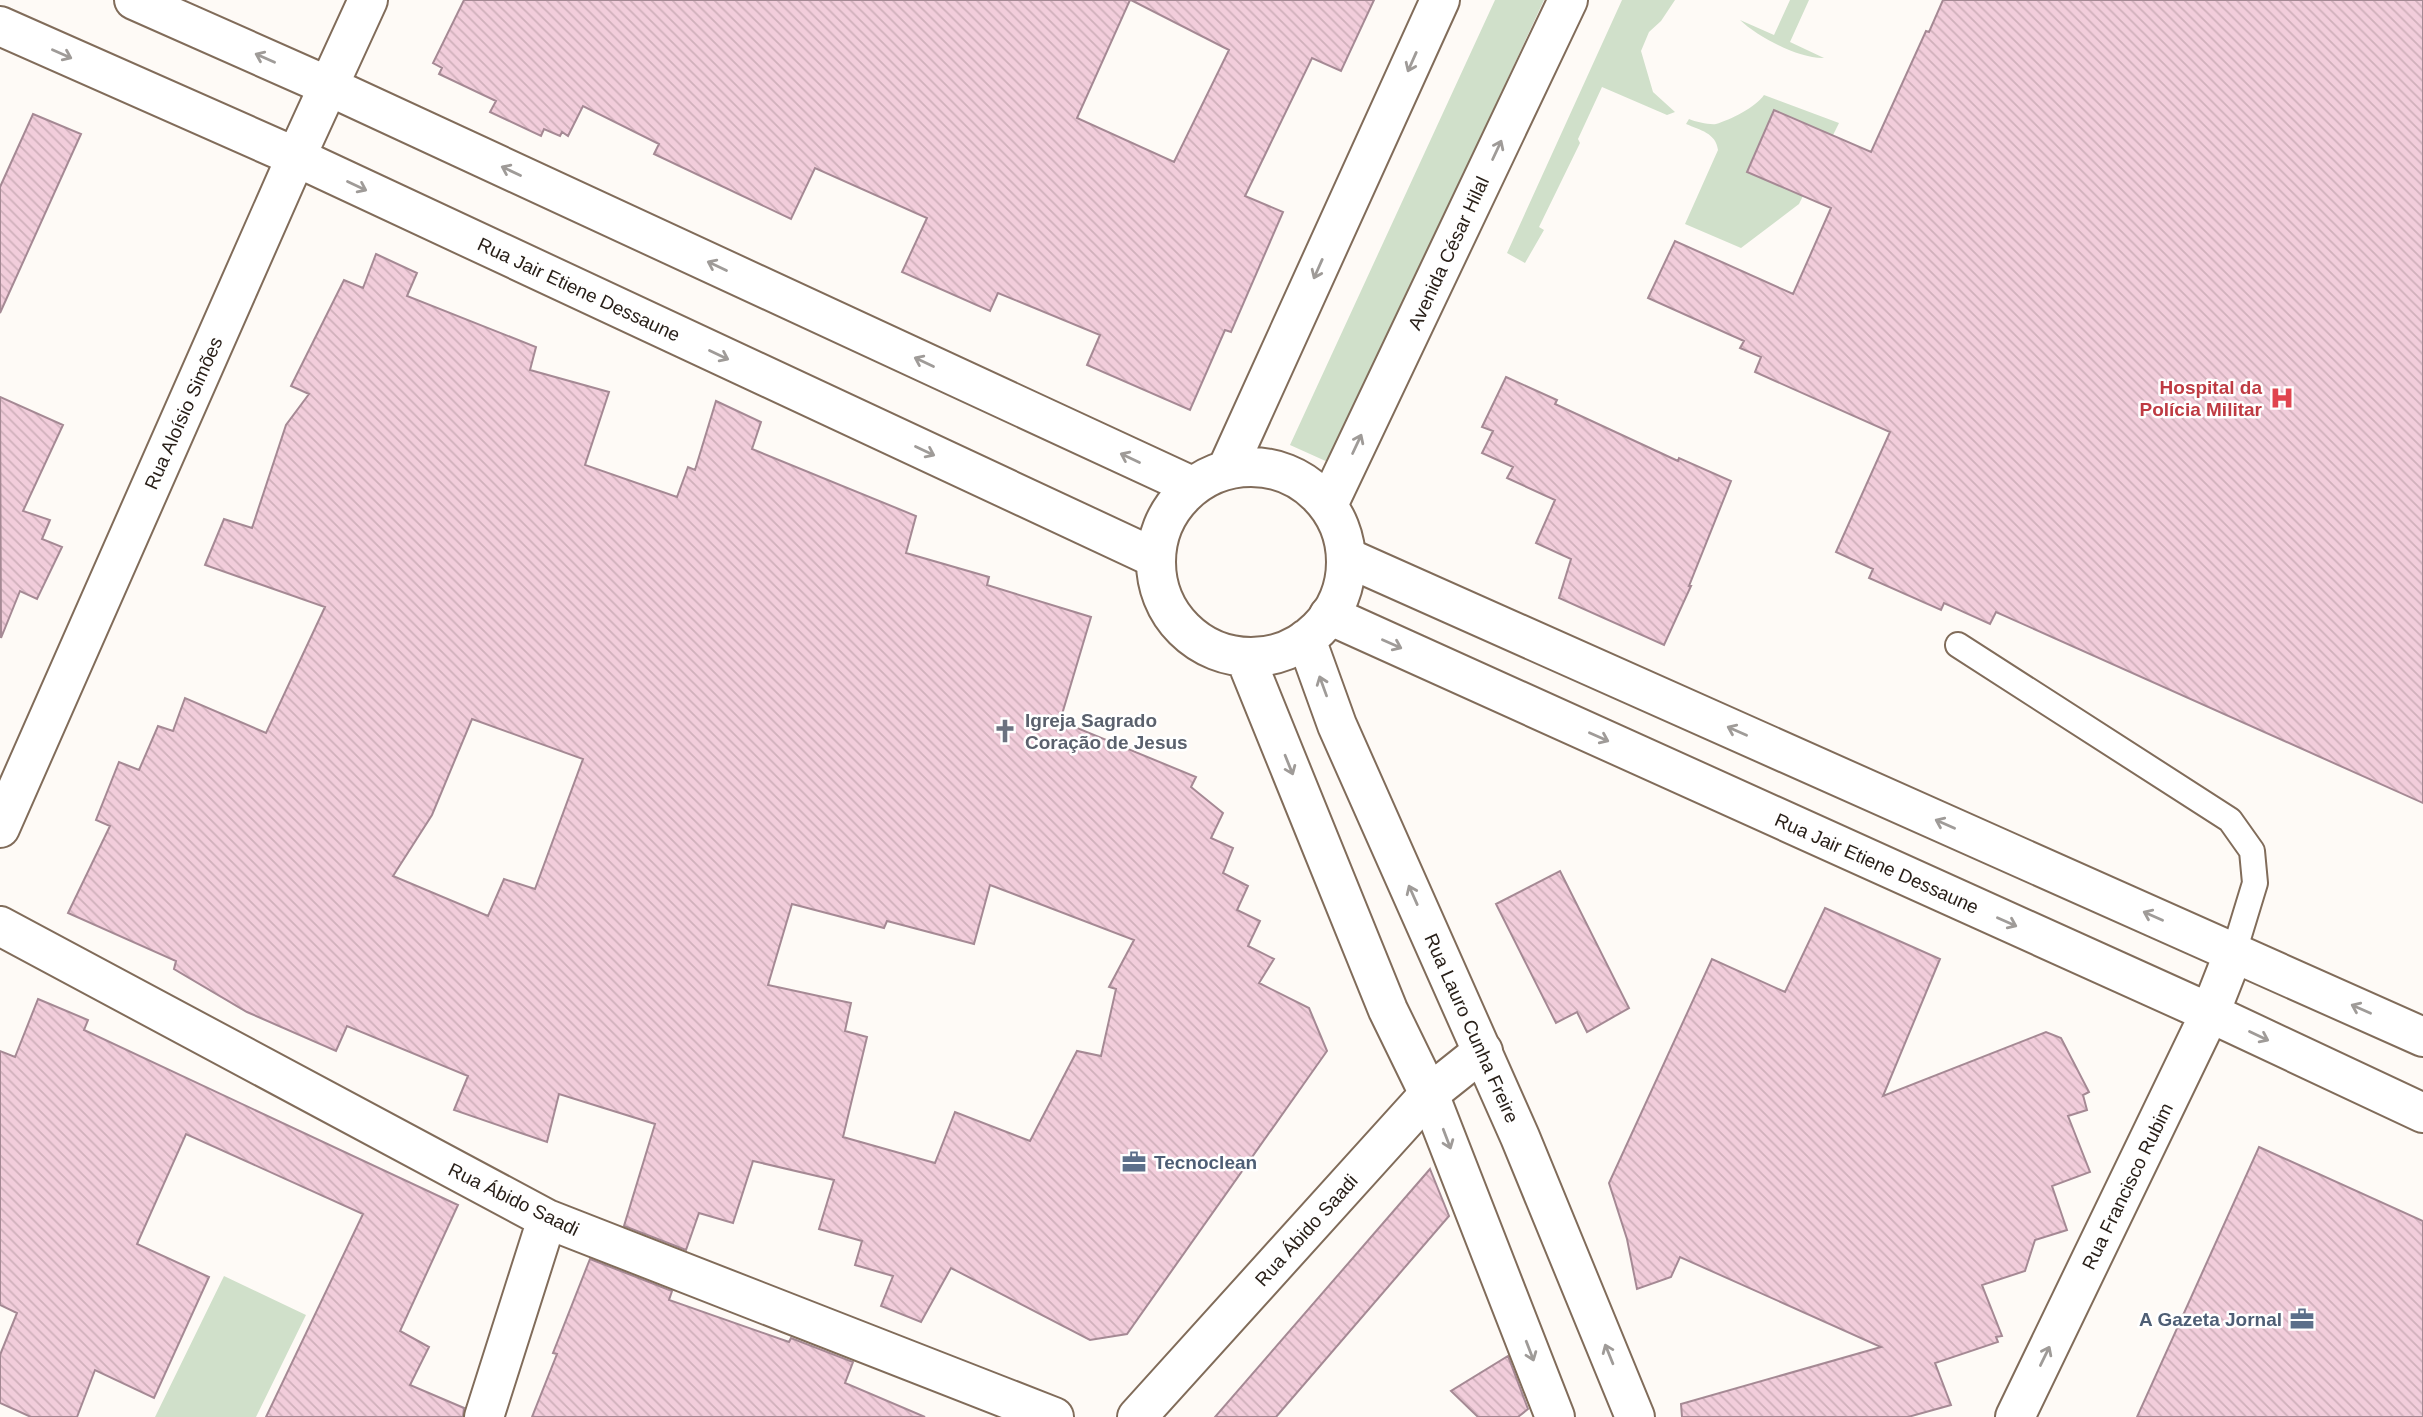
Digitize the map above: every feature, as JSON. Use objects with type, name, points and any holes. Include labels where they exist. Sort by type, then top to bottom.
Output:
[{"type":"street","points":[[134,0],[328,86],[1192,486]]},
{"type":"street","name":"Rua Aloísio Simões","points":[[0,828],[368,0]]},
{"type":"street","name":"Avenida César Hilal","points":[[1328,505],[1568,0]]},
{"type":"street","points":[[1227,469],[1433,3]]},
{"type":"street","name":"Rua Jair Etiene Dessaune","points":[[0,26],[296,157],[1155,558]]},
{"type":"street","points":[[1252,466],[1277,469],[1311,487],[1328,505],[1340,530],[1346,557],[1342,587],[1318,627],[1283,651],[1245,657],[1206,647],[1176,621],[1158,586],[1155,558],[1160,531],[1172,506],[1192,486],[1227,469],[1252,466]]},
{"type":"street","points":[[1346,557],[2423,1037]]},
{"type":"street","name":"Rua Jair Etiene Dessaune","points":[[1318,627],[2210,1013],[2423,1113]]},
{"type":"street","name":"Rua Lauro Cunha Freire","points":[[1318,627],[1337,725],[1483,1051],[1635,1417]]},
{"type":"street","points":[[1245,657],[1388,1010],[1429,1094],[1555,1417]]},
{"type":"street","name":"Rua Ábido Saadi","points":[[0,926],[547,1219],[1054,1417]]},
{"type":"street","name":"Rua Francisco Rubim","points":[[2015,1417],[2210,1013],[2234,953]]},
{"type":"street","name":"Rua Ábido Saadi","points":[[1137,1417],[1429,1094],[1483,1051]]},
{"type":"street","points":[[484,1417],[547,1219]]},
{"type":"lane","points":[[1958,645],[2230,820],[2252,851],[2255,883],[2234,953]]},
{"type":"green space","points":[[1495,0],[1544,0],[1330,463],[1290,445]]},
{"type":"green space","points":[[1622,0],[1675,0],[1661,21],[1649,32],[1641,51],[1653,92],[1675,112],[1667,115],[1602,87],[1578,139],[1580,143],[1539,227],[1544,230],[1525,263],[1507,253]]},
{"type":"green space","points":[[1790,0],[1809,0],[1790,42],[1824,58],[1803,55],[1779,46],[1740,20],[1774,35]]},
{"type":"green space","points":[[1764,95],[1839,123],[1799,204],[1741,248],[1685,224],[1718,150],[1711,136],[1686,124],[1689,119],[1710,124],[1722,122],[1749,108]]},
{"type":"green space","points":[[224,1276],[306,1315],[256,1417],[155,1417]]},
{"type":"building","points":[[464,0],[1130,0],[1077,118],[1174,162],[1229,50],[1131,0],[1374,0],[1341,71],[1312,58],[1245,196],[1283,212],[1231,332],[1225,330],[1190,410],[1087,365],[1100,335],[998,293],[990,311],[902,272],[927,218],[815,168],[791,219],[654,154],[659,144],[583,106],[568,136],[562,132],[560,136],[544,129],[541,136],[490,112],[496,101],[439,74],[442,68],[433,63]]},
{"type":"building","name":"Hospital da Polícia Militar","points":[[1943,0],[2423,0],[2423,803],[1996,612],[1990,624],[1944,603],[1941,610],[1869,578],[1873,569],[1836,552],[1890,432],[1755,372],[1761,357],[1740,348],[1744,341],[1648,298],[1675,241],[1793,294],[1831,208],[1747,172],[1774,110],[1871,152]]},
{"type":"building","points":[[33,114],[81,134],[0,313],[0,187]]},
{"type":"building","points":[[376,254],[417,273],[407,296],[536,347],[530,370],[609,392],[585,465],[677,497],[688,467],[695,470],[716,401],[761,422],[752,449],[916,516],[906,553],[989,577],[987,585],[1091,617],[1060,721],[1196,777],[1191,787],[1223,813],[1211,838],[1233,848],[1223,873],[1248,886],[1237,910],[1260,921],[1248,946],[1274,959],[1259,983],[1309,1008],[1327,1051],[1127,1334],[1090,1340],[951,1268],[921,1322],[881,1306],[893,1276],[855,1265],[862,1241],[819,1229],[834,1180],[753,1161],[733,1223],[699,1213],[686,1250],[624,1226],[655,1124],[559,1094],[547,1142],[454,1110],[468,1076],[347,1026],[336,1051],[247,1012],[174,969],[176,961],[68,913],[110,826],[96,820],[119,762],[139,770],[158,726],[173,731],[185,698],[266,733],[325,607],[205,565],[224,519],[252,528],[286,425],[309,394],[291,386],[344,280],[363,288]],"holes":[[[472,719],[583,759],[535,889],[504,879],[488,916],[393,876],[432,815]],[[990,885],[1134,940],[1109,987],[1116,989],[1101,1056],[1077,1051],[1030,1141],[955,1112],[935,1163],[843,1137],[867,1037],[845,1031],[851,1003],[768,985],[792,904],[884,928],[887,921],[974,944]]]},
{"type":"building","points":[[1506,377],[1557,400],[1555,404],[1678,461],[1679,458],[1731,481],[1691,586],[1664,645],[1559,598],[1571,559],[1536,543],[1555,500],[1507,478],[1513,467],[1482,453],[1493,431],[1482,427]]},
{"type":"building","points":[[0,397],[63,425],[23,511],[50,520],[42,539],[62,547],[37,599],[20,591],[1,638]]},
{"type":"building","points":[[1560,871],[1629,1008],[1587,1032],[1577,1012],[1556,1023],[1496,904]]},
{"type":"building","points":[[1825,908],[1940,959],[1883,1096],[2046,1032],[2061,1038],[2089,1092],[2083,1095],[2087,1110],[2068,1116],[2090,1172],[2052,1186],[2067,1230],[2035,1240],[2025,1271],[1982,1285],[2002,1336],[1996,1337],[1998,1342],[1935,1363],[1951,1405],[1908,1417],[1682,1417],[1681,1404],[1881,1347],[1680,1257],[1671,1277],[1637,1289],[1627,1239],[1609,1183],[1712,959],[1785,992]]},
{"type":"building","points":[[38,999],[88,1020],[84,1030],[458,1205],[400,1331],[429,1347],[410,1385],[464,1408],[463,1417],[266,1417],[363,1214],[186,1134],[137,1244],[209,1277],[154,1398],[95,1370],[77,1417],[31,1417],[0,1403],[0,1355],[17,1313],[0,1305],[0,1051],[15,1057]]},
{"type":"building","name":"A Gazeta Jornal","points":[[2259,1147],[2423,1221],[2423,1417],[2137,1417]]},
{"type":"building","points":[[1430,1169],[1449,1216],[1276,1417],[1215,1417]]},
{"type":"building","points":[[590,1259],[672,1291],[669,1300],[789,1342],[791,1338],[853,1362],[845,1383],[925,1417],[532,1417],[557,1354],[553,1353]]},
{"type":"building","points":[[1508,1356],[1528,1409],[1518,1417],[1478,1417],[1451,1391]]},
{"type":"place","name":"Hospital da Polícia Militar","points":[[2282,398]]},
{"type":"place","name":"Igreja Sagrado Coração de Jesus","points":[[1005,731]]},
{"type":"place","name":"Tecnoclean","points":[[1134,1162]]},
{"type":"place","name":"A Gazeta Jornal","points":[[2302,1319]]}]
